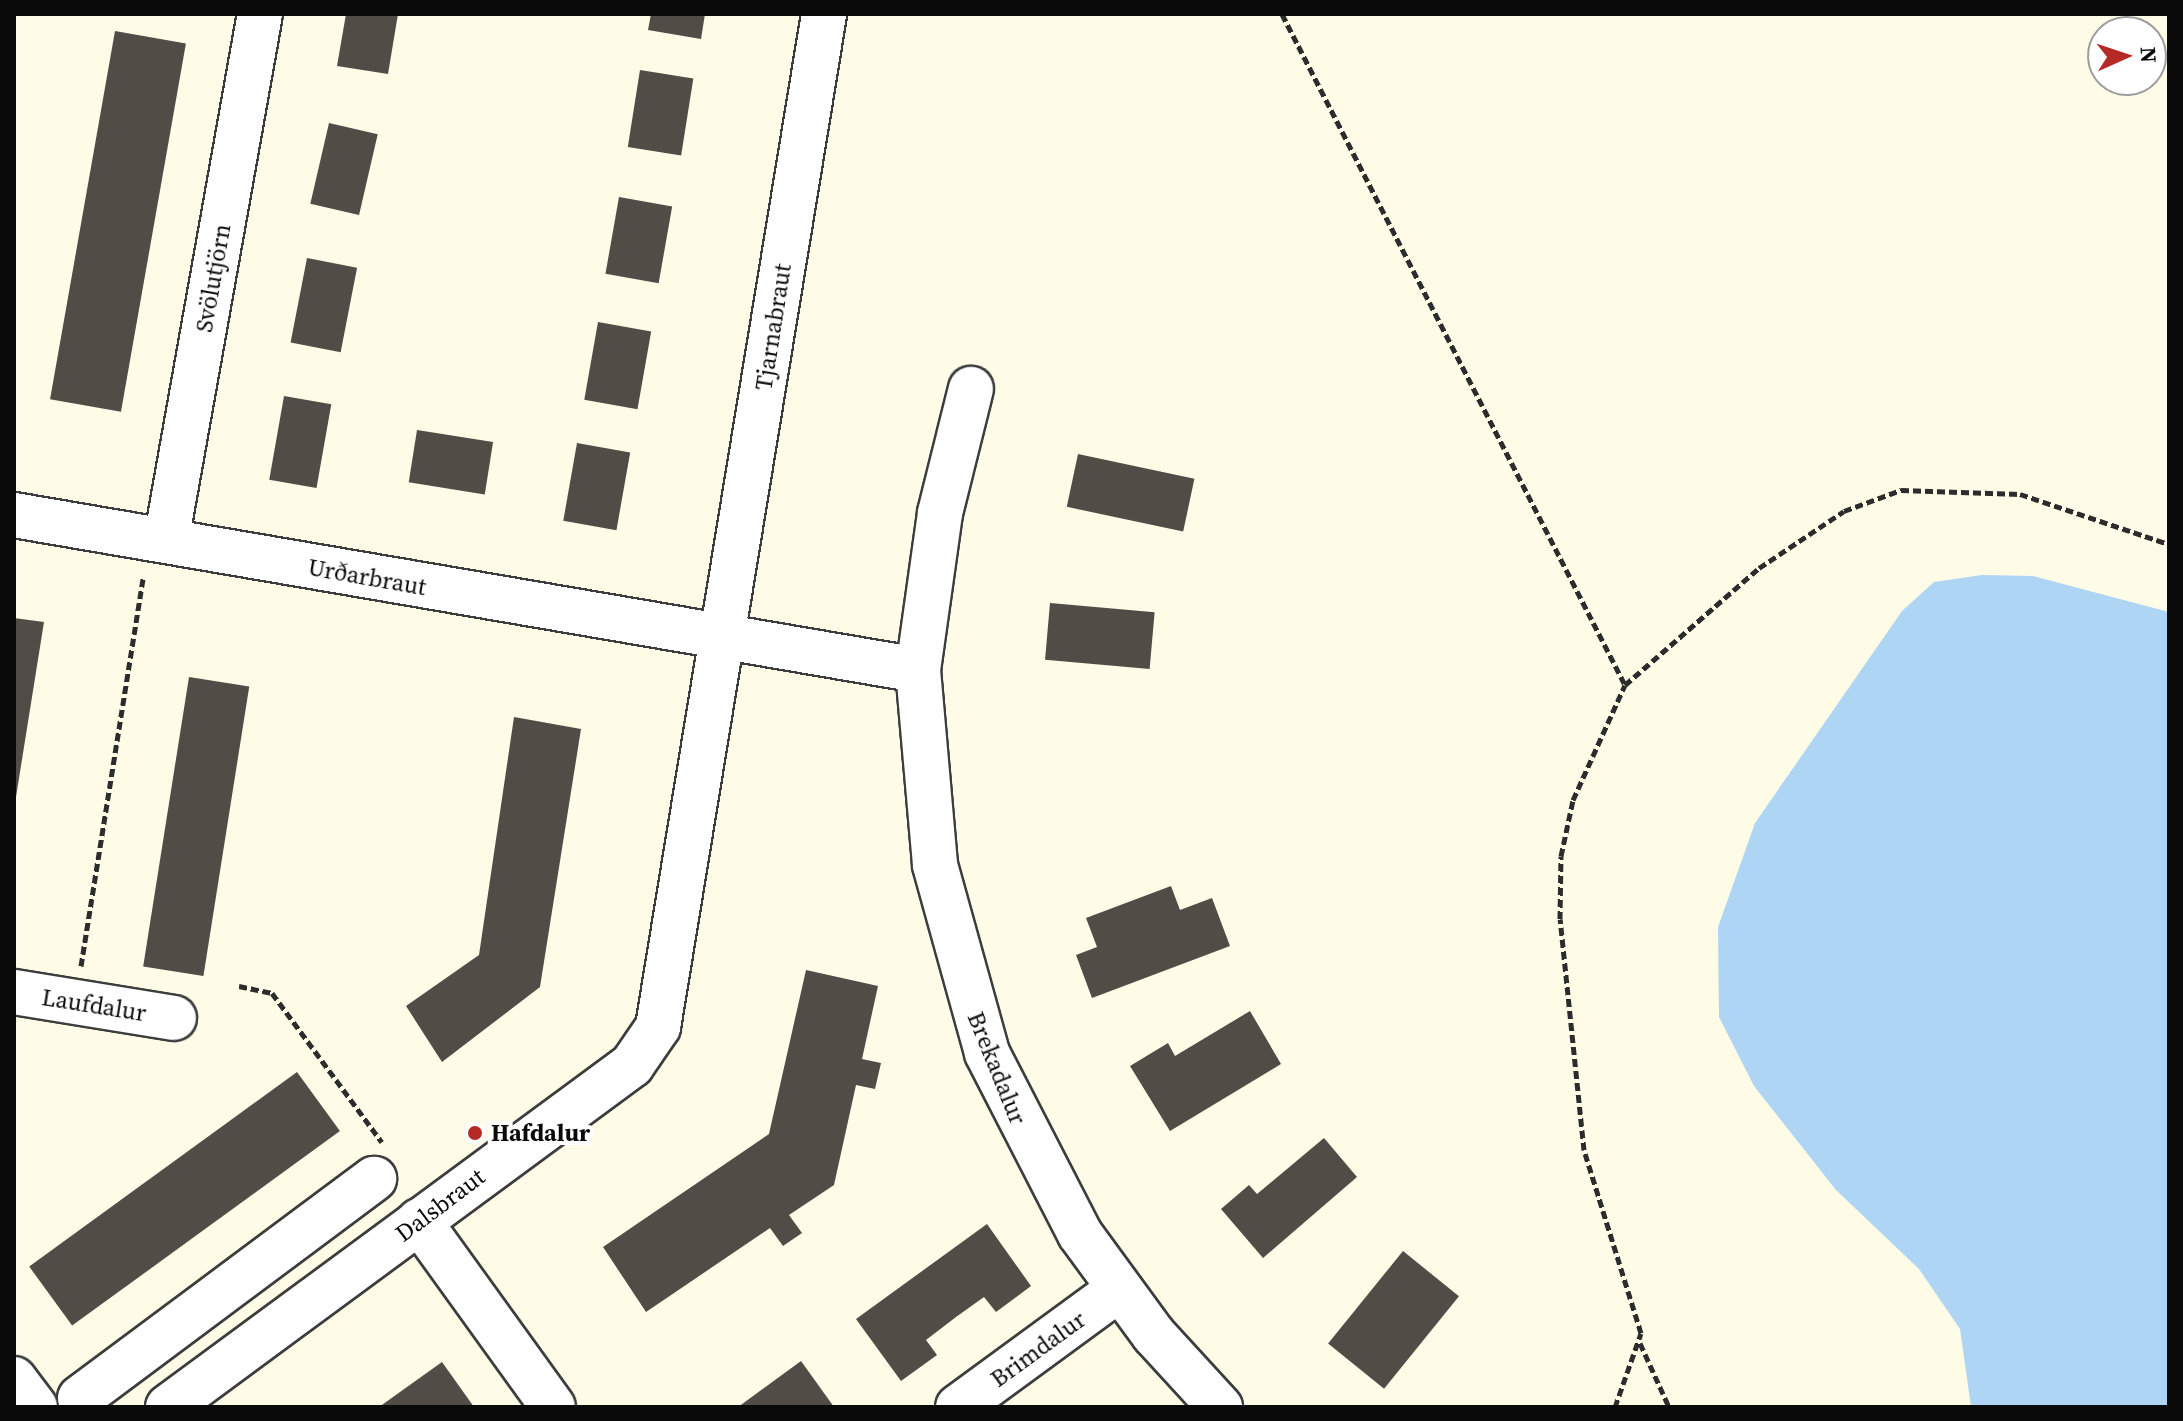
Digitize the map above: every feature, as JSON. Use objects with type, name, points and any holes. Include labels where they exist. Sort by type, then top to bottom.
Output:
[{"type":"street","name":"Tjarnabraut","points":[[720,641],[824,14]]},
{"type":"street","name":"Svölutjörn","points":[[154,559],[255,15]]},
{"type":"street","name":"Brekadalur","points":[[971,389],[940,513],[918,670],[925,800],[966,992],[1020,1128],[1118,1290],[1220,1407]]},
{"type":"street","name":"Urðarbraut","points":[[14,515],[154,559],[720,641]]},
{"type":"street","points":[[720,641],[918,670]]},
{"type":"street","name":"Dalsbraut","points":[[168,1407],[646,1050],[666,1001],[720,641]]},
{"type":"street","name":"Laufdalur","points":[[14,992],[174,1018]]},
{"type":"street","points":[[80,1398],[243,1277],[381,1164]]},
{"type":"street","points":[[419,1221],[553,1407]]},
{"type":"street","points":[[243,1277],[280,1324]]},
{"type":"street","name":"Brimdalur","points":[[958,1407],[1118,1290]]},
{"type":"street","points":[[14,1379],[35,1407]]},
{"type":"path","points":[[1282,14],[1625,685]]},
{"type":"path","points":[[1669,1407],[1640,1343],[1639,1314],[1584,1150],[1560,919],[1573,800],[1625,685],[1759,568],[1844,511],[1901,490],[2020,494],[2169,544]]},
{"type":"path","points":[[75,1002],[154,559]]},
{"type":"path","points":[[239,986],[272,993],[381,1164]]},
{"type":"path","points":[[1615,1407],[1640,1343]]},
{"type":"water","points":[[1982,575],[2033,576],[2169,612],[2169,1407],[1971,1407],[1960,1329],[1919,1269],[1836,1190],[1754,1086],[1719,1017],[1718,927],[1755,823],[1902,611],[1934,582]]},
{"type":"building","points":[[346,14],[398,14],[388,74],[337,66]]},
{"type":"building","points":[[651,14],[705,14],[701,39],[648,30]]},
{"type":"building","points":[[115,31],[186,44],[121,412],[50,399]]},
{"type":"building","points":[[640,70],[693,78],[681,155],[628,147]]},
{"type":"building","points":[[329,123],[378,134],[359,215],[310,204]]},
{"type":"building","points":[[619,197],[672,206],[659,283],[605,274]]},
{"type":"building","points":[[307,258],[357,268],[341,352],[291,342]]},
{"type":"building","points":[[598,322],[651,331],[637,409],[584,400]]},
{"type":"building","points":[[284,396],[331,404],[317,488],[269,480]]},
{"type":"building","points":[[417,430],[493,442],[485,494],[409,482]]},
{"type":"building","points":[[577,443],[630,452],[616,530],[563,521]]},
{"type":"building","points":[[1078,454],[1194,479],[1183,532],[1067,507]]},
{"type":"building","points":[[1050,603],[1155,612],[1150,669],[1045,660]]},
{"type":"building","points":[[14,618],[44,622],[16,797],[14,796]]},
{"type":"building","points":[[189,677],[249,687],[203,976],[143,966]]},
{"type":"building","points":[[514,717],[581,729],[540,987],[442,1062],[406,1006],[479,955]]},
{"type":"building","points":[[1171,886],[1180,910],[1212,898],[1230,946],[1092,998],[1076,955],[1097,947],[1086,918]]},
{"type":"building","points":[[806,970],[878,986],[862,1059],[881,1063],[875,1089],[856,1085],[834,1185],[789,1215],[802,1233],[783,1246],[770,1228],[646,1312],[603,1247],[769,1134]]},
{"type":"building","points":[[1250,1011],[1281,1064],[1170,1131],[1130,1066],[1168,1043],[1175,1056]]},
{"type":"building","points":[[297,1072],[340,1131],[72,1326],[29,1267]]},
{"type":"building","points":[[1324,1138],[1357,1177],[1263,1258],[1221,1209],[1249,1185],[1257,1194]]},
{"type":"building","points":[[987,1224],[1031,1286],[996,1312],[984,1297],[956,1317],[926,1340],[937,1355],[901,1381],[856,1319]]},
{"type":"building","points":[[1403,1251],[1459,1296],[1384,1389],[1328,1343]]},
{"type":"building","points":[[801,1361],[834,1407],[738,1407]]},
{"type":"building","points":[[442,1362],[474,1407],[379,1407]]},
{"type":"place","name":"Hafdalur","points":[[475,1133]]}]
